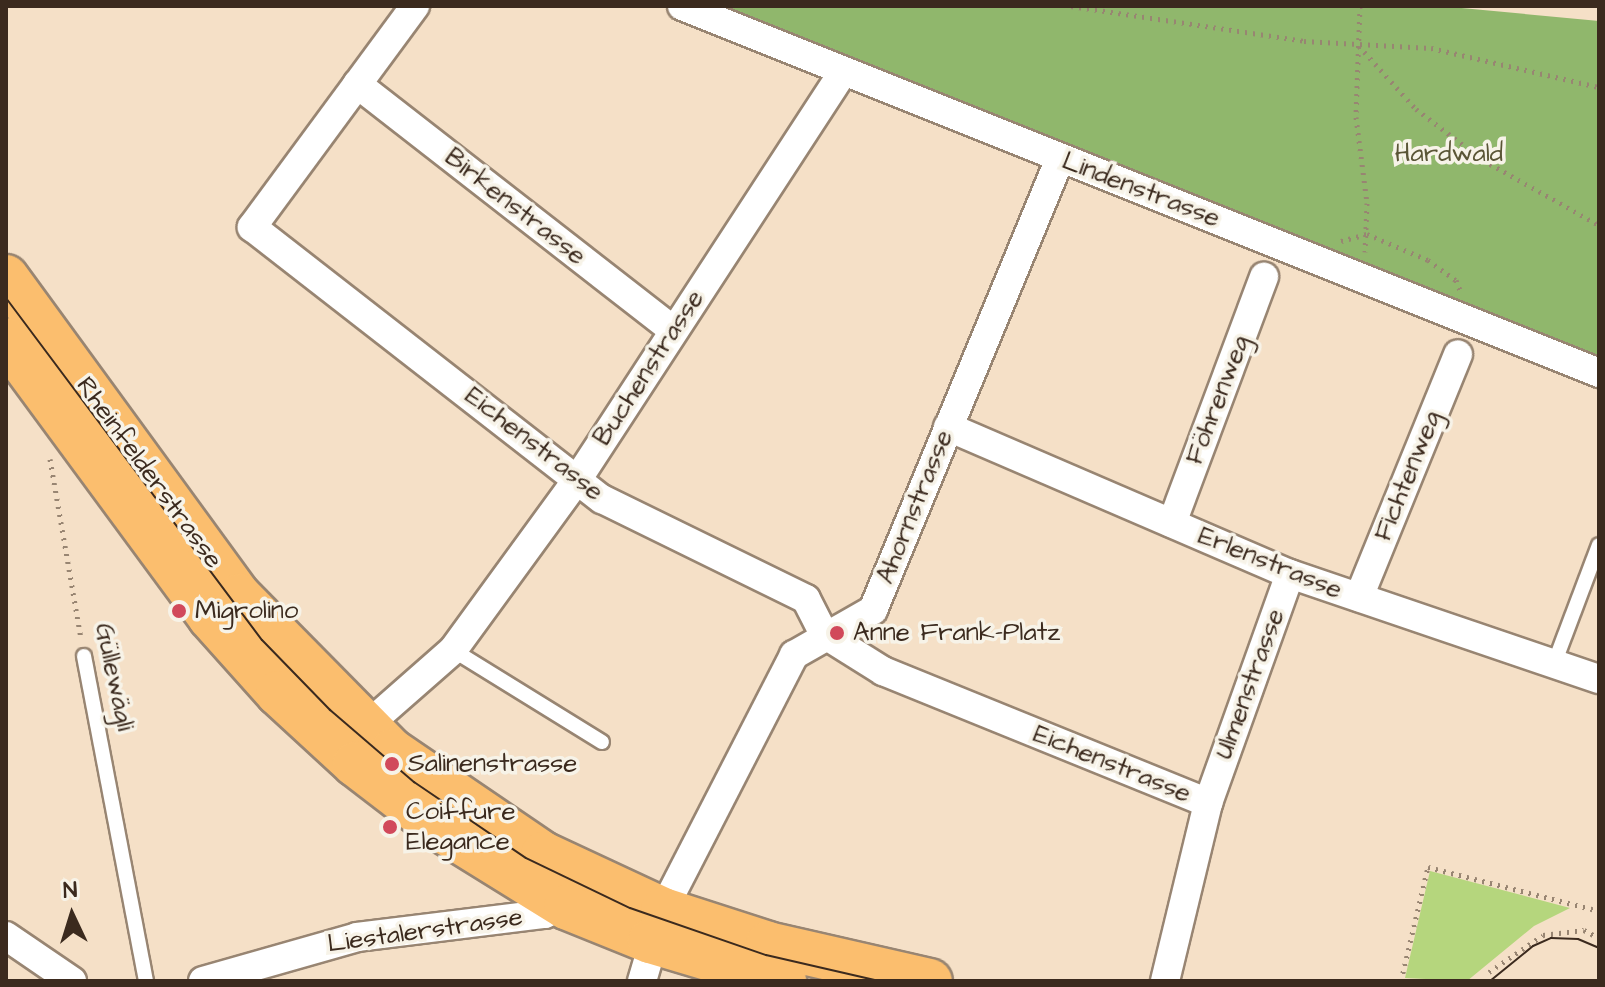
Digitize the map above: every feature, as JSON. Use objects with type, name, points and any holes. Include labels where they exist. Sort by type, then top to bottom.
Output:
[{"type":"main road","name":"Rheinfelderstrasse","points":[[6,277],[239,596],[353,739]]},
{"type":"main road","name":"Rheinfelderstrasse","points":[[6,340],[210,617],[278,693],[457,798],[575,891],[652,944],[784,981]]},
{"type":"main road","name":"Rheinfelderstrasse","points":[[652,944],[768,944],[930,981]]},
{"type":"street","name":"Eichenstrasse","points":[[415,6],[252,227],[579,477],[602,499],[806,599],[824,634],[883,671],[1208,803]]},
{"type":"street","name":"Lindenstrasse","points":[[682,6],[842,74],[1363,276],[1599,373]]},
{"type":"street","name":"Buchenstrasse","points":[[353,739],[453,650],[579,477],[842,74]]},
{"type":"street","name":"Birkenstrasse","points":[[357,84],[673,330]]},
{"type":"street","name":"Ahornstrasse","points":[[652,944],[794,655],[824,634],[873,610],[1060,158]]},
{"type":"street","name":"Föhrenweg","points":[[1172,523],[1264,277]]},
{"type":"street","name":"Fichtenweg","points":[[1359,597],[1458,354]]},
{"type":"street","name":"Erlenstrasse","points":[[948,427],[1290,574],[1599,679]]},
{"type":"street","name":"Ulmenstrasse","points":[[1165,981],[1208,803],[1290,574]]},
{"type":"street","name":"Liestalerstrasse","points":[[203,981],[357,937],[545,914],[575,891]]},
{"type":"street","points":[[6,936],[72,981]]},
{"type":"lane","points":[[1554,664],[1599,545]]},
{"type":"lane","points":[[453,650],[602,742]]},
{"type":"lane","name":"Güllewägli","points":[[84,656],[146,981]]},
{"type":"path","points":[[1071,6],[1358,45],[1431,48],[1599,87]]},
{"type":"path","points":[[1360,6],[1356,117],[1367,234],[1363,276]]},
{"type":"path","points":[[1358,45],[1416,109],[1483,160],[1599,225]]},
{"type":"path","points":[[1302,252],[1367,234],[1428,260],[1456,280],[1471,322]]},
{"type":"path","name":"Güllewägli","points":[[47,442],[84,656]]},
{"type":"path","points":[[1401,981],[1428,867],[1599,911]]},
{"type":"path","points":[[1489,972],[1543,935],[1584,930],[1599,938]]},
{"type":"green space","name":"Hardwald","points":[[682,6],[1440,6],[1599,21],[1599,373]]},
{"type":"green space","points":[[1430,871],[1570,908],[1534,926],[1467,981],[1405,978]]},
{"type":"tram line","points":[[6,298],[262,640],[330,710],[414,782],[526,858],[630,908],[766,955],[879,981]]},
{"type":"tram line","points":[[1490,981],[1533,946],[1551,938],[1578,939],[1599,948]]},
{"type":"place","name":"Migrolino","points":[[179,611]]},
{"type":"place","name":"Anne Frank-Platz","points":[[837,633]]},
{"type":"place","name":"Salinenstrasse","points":[[392,764]]},
{"type":"place","name":"Coiffure Elegance","points":[[390,827]]}]
